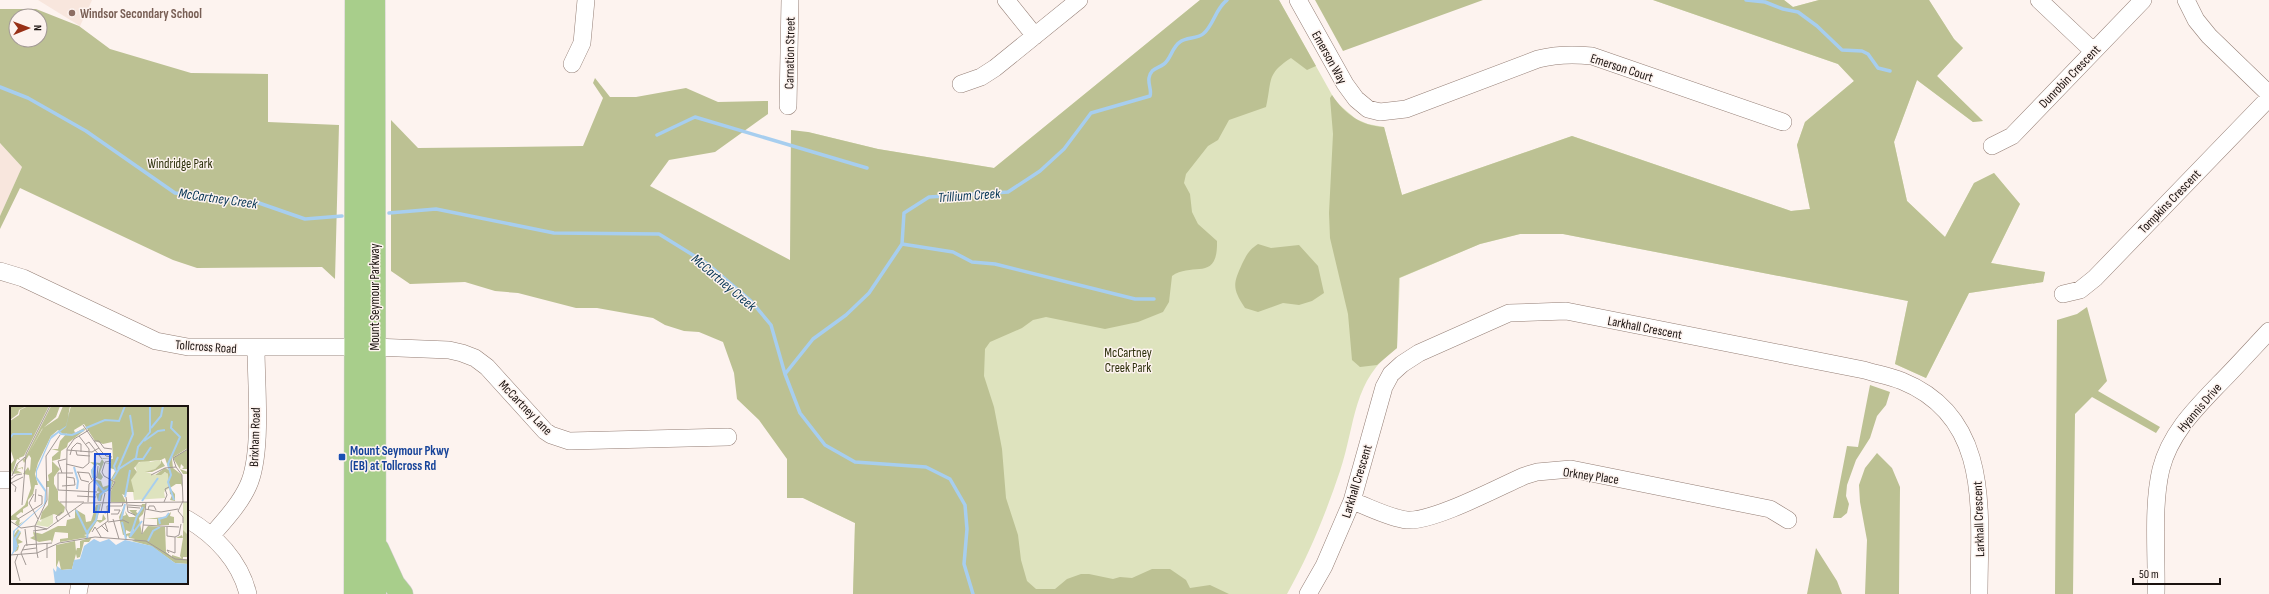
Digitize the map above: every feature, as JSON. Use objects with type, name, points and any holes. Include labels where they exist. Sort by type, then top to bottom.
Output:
[{"type":"main road","name":"Mount Seymour Parkway","points":[[356,0],[365,347],[376,545],[375,594]]},
{"type":"main road","name":"Mount Seymour Parkway","points":[[355,594],[365,347],[374,0]]},
{"type":"main road","points":[[376,545],[394,584],[402,594]]},
{"type":"street","points":[[572,64],[582,43],[586,0]]},
{"type":"street","name":"Carnation Street","points":[[788,106],[790,0]]},
{"type":"street","points":[[1006,0],[1035,36]]},
{"type":"street","points":[[961,84],[981,77],[995,68],[1079,0]]},
{"type":"street","name":"Emerson Way","points":[[1298,0],[1345,84],[1356,99],[1368,109]]},
{"type":"street","points":[[2040,0],[2093,51]]},
{"type":"street","name":"Dunrobin Crescent","points":[[1992,146],[2012,136],[2143,0]]},
{"type":"street","points":[[2186,0],[2196,20],[2208,36],[2269,94]]},
{"type":"street","name":"Emerson Court","points":[[1368,109],[1380,112],[1406,109],[1538,59],[1557,54],[1577,54],[1592,56],[1783,122]]},
{"type":"street","name":"Tompkins Crescent","points":[[2063,294],[2080,290],[2095,278],[2269,98]]},
{"type":"street","name":"Tollcross Road","points":[[0,271],[23,278],[156,341],[188,347],[365,347]]},
{"type":"street","name":"Larkhall Crescent","points":[[1308,594],[1324,566],[1352,501],[1384,387],[1391,374],[1402,364],[1419,353],[1508,313],[1566,311],[1864,370],[1894,378],[1917,388],[1947,412],[1965,438],[1971,454],[1978,488],[1979,594]]},
{"type":"street","name":"Hyannis Drive","points":[[2156,594],[2158,489],[2161,468],[2173,438],[2184,421],[2269,331]]},
{"type":"street","name":"McCartney Lane","points":[[365,347],[449,350],[475,358],[487,367],[545,431],[551,435],[569,441],[728,437]]},
{"type":"street","name":"Brixham Road","points":[[211,536],[241,498],[252,475],[256,450],[256,348]]},
{"type":"street","name":"Orkney Place","points":[[1352,501],[1398,518],[1416,520],[1441,512],[1524,476],[1537,472],[1571,469],[1770,510],[1788,520]]},
{"type":"street","points":[[188,520],[211,536],[227,552],[240,572],[248,594]]},
{"type":"street","points":[[78,594],[80,584]]},
{"type":"shaded area","name":"Windsor Secondary School","points":[[38,0],[92,0],[80,26]]},
{"type":"shaded area","points":[[0,143],[22,167],[0,216]]},
{"type":"green space","name":"McCartney Creek Park","points":[[1200,0],[1279,0],[1336,102],[1356,119],[1368,124],[1384,127],[1402,195],[1572,136],[1791,211],[1810,209],[1797,145],[1805,122],[1854,81],[1838,64],[1653,0],[1784,0],[1793,7],[1819,0],[1929,0],[1954,39],[1963,48],[1937,76],[1983,121],[1973,122],[1917,80],[1894,142],[1907,201],[1945,237],[1974,183],[1994,173],[2020,204],[1991,263],[2045,272],[2043,282],[1969,293],[1926,378],[1895,364],[1908,301],[1563,234],[1520,234],[1480,244],[1400,278],[1397,348],[1382,360],[1371,374],[1363,388],[1340,471],[1329,502],[1310,549],[1287,594],[853,594],[855,523],[803,498],[808,132],[878,149],[994,168]]},
{"type":"green space","points":[[1200,0],[1279,0],[1316,66],[1307,70],[1291,58],[1283,64],[1277,69],[1271,79],[1266,107],[1229,120],[1218,140],[1208,146],[1186,174],[1184,183],[1190,194],[1192,212],[1198,224],[1217,241],[1216,254],[1213,262],[1209,267],[1188,270],[1172,276],[1169,302],[1163,312],[1138,322],[1105,329],[1046,317],[1033,320],[1022,328],[990,342],[985,349],[984,376],[994,407],[1002,449],[1006,498],[1018,535],[1021,560],[1027,581],[1036,589],[1055,589],[1067,579],[1081,574],[1089,574],[1113,579],[1120,577],[1132,578],[1152,569],[1170,569],[1186,580],[1190,588],[1210,585],[1229,594],[853,594],[855,523],[803,498],[787,498],[787,459],[759,420],[737,399],[734,373],[723,342],[699,332],[684,331],[665,325],[653,318],[597,308],[576,308],[518,293],[495,291],[465,282],[410,284],[391,271],[391,120],[418,148],[583,146],[603,98],[593,83],[595,78],[610,97],[636,97],[686,88],[718,102],[768,101],[768,114],[715,152],[669,160],[650,186],[790,260],[791,130],[808,132],[878,149],[994,168]]},
{"type":"green space","points":[[1315,0],[1483,0],[1343,51]]},
{"type":"green space","points":[[1653,0],[1784,0],[1793,7],[1819,0],[1929,0],[1954,39],[1963,48],[1937,76],[1983,121],[1973,122],[1917,80],[1894,142],[1907,201],[1945,237],[1974,183],[1994,173],[2020,204],[1991,263],[2045,272],[2043,282],[1969,293],[1926,378],[1895,364],[1908,301],[1563,234],[1520,234],[1480,244],[1399,278],[1397,348],[1377,365],[1360,367],[1352,360],[1348,314],[1330,238],[1329,213],[1333,134],[1330,98],[1332,95],[1342,108],[1354,118],[1368,124],[1384,127],[1402,195],[1572,136],[1791,211],[1810,209],[1797,145],[1805,122],[1854,81],[1838,64]]},
{"type":"green space","name":"Windridge Park","points":[[0,9],[8,9],[8,48],[48,48],[48,14],[79,26],[110,49],[191,73],[268,74],[268,122],[339,125],[335,279],[322,267],[197,268],[173,260],[20,188],[0,229],[0,216],[22,167],[0,143]]},
{"type":"green space","points":[[1258,244],[1271,248],[1299,245],[1318,266],[1324,293],[1312,301],[1299,305],[1283,303],[1258,312],[1245,308],[1236,291],[1235,286],[1237,276],[1247,255],[1252,248]]},
{"type":"green space","points":[[2087,307],[2107,381],[2098,391],[2160,427],[2156,433],[2092,397],[2075,414],[2073,594],[2055,594],[2057,320],[2077,314]]},
{"type":"green space","points":[[1870,385],[1890,392],[1886,405],[1877,416],[1870,438],[1856,460],[1847,485],[1846,496],[1849,504],[1847,513],[1841,518],[1833,518],[1847,446],[1858,447]]},
{"type":"green space","points":[[1877,453],[1892,468],[1900,487],[1899,594],[1865,594],[1867,540],[1860,502],[1859,485],[1865,468]]},
{"type":"green space","points":[[1816,548],[1837,581],[1842,594],[1807,594]]},
{"type":"waterway","name":"Trillium Creek","points":[[785,374],[813,339],[846,315],[869,293],[902,244],[904,213],[929,197],[1008,192],[1040,171],[1064,149],[1091,113],[1150,96],[1151,92],[1149,78],[1151,72],[1166,62],[1177,44],[1185,39],[1198,37],[1203,34],[1227,0]]},
{"type":"waterway","name":"Trillium Creek","points":[[1746,0],[1765,2],[1783,9],[1798,12],[1817,26],[1842,50],[1862,51],[1868,54],[1878,68],[1890,71]]},
{"type":"waterway","name":"McCartney Creek","points":[[0,87],[28,98],[86,131],[175,193],[259,203],[305,219],[342,216]]},
{"type":"waterway","points":[[657,135],[695,117],[867,168]]},
{"type":"waterway","name":"McCartney Creek","points":[[389,213],[436,209],[554,233],[659,234],[709,265],[751,301],[771,325],[785,374],[800,413],[825,445],[855,462],[926,467],[950,479],[965,505],[967,529],[964,564],[973,594]]},
{"type":"waterway","points":[[902,244],[953,252],[972,262],[995,264],[1135,299],[1154,299]]},
{"type":"place","name":"Windsor Secondary School","points":[[72,13]]},
{"type":"place","name":"Mount Seymour Pkwy (EB) at Tollcross Rd","points":[[342,457]]}]
